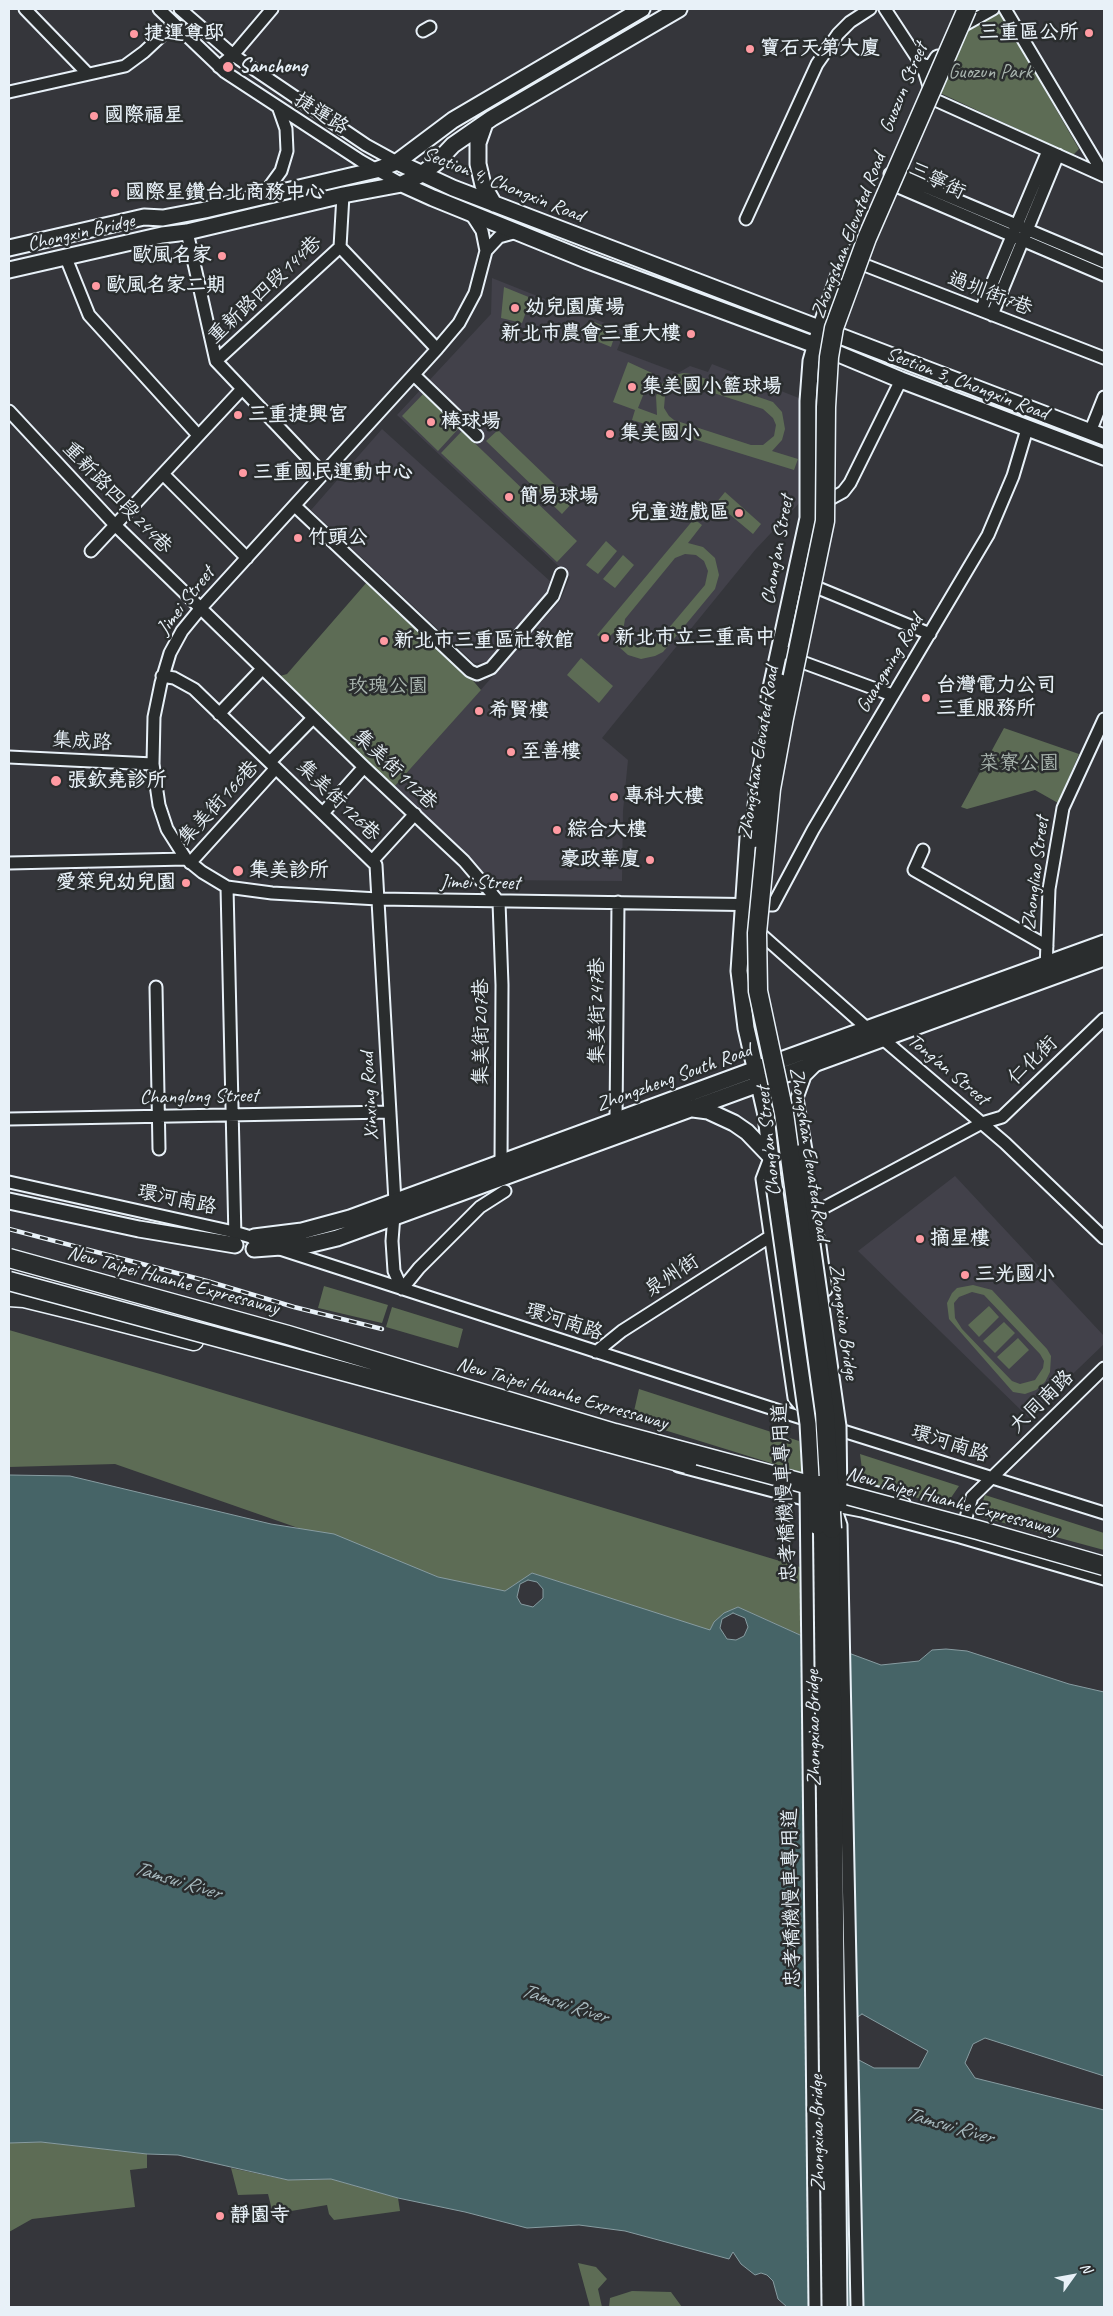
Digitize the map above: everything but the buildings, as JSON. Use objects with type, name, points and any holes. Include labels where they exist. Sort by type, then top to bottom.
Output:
[{"type":"highway","name":"Zhongshan Elevated Road","points":[[829,1523],[774,1121],[746,989],[745,950],[756,812],[771,717],[814,519],[814,407],[822,330],[835,288],[857,233],[954,9]]},
{"type":"highway","name":"Zhongshan Elevated Road","points":[[829,1523],[825,1413],[784,1113],[758,992],[757,932],[768,816],[776,762],[826,521],[826,407],[829,357],[833,336],[845,295],[867,238],[967,9]]},
{"type":"highway","name":"New Taipei Huanhe Expressaway","points":[[9,1258],[288,1335],[615,1433],[1104,1565]]},
{"type":"highway","points":[[9,1270],[571,1426],[823,1492],[885,1504],[896,1501]]},
{"type":"highway","name":"New Taipei Huanhe Expressaway","points":[[9,1282],[268,1353],[975,1540],[1104,1579]]},
{"type":"highway","points":[[9,1297],[24,1298],[194,1341],[268,1353]]},
{"type":"main road","points":[[397,162],[453,120],[642,9]]},
{"type":"main road","points":[[402,184],[420,175],[436,163],[453,144],[485,123],[679,9]]},
{"type":"main road","name":"Guozun Street","points":[[834,352],[838,322],[888,173],[926,74],[938,58],[960,9]]},
{"type":"main road","points":[[485,123],[478,143],[478,164],[483,184],[494,204]]},
{"type":"main road","name":"Section 4, Chongxin Road","points":[[161,225],[262,196],[376,170],[397,162],[420,175],[820,328]]},
{"type":"main road","name":"Section 4, Chongxin Road","points":[[161,225],[186,232],[343,195],[402,184],[471,214],[815,346]]},
{"type":"main road","points":[[9,248],[144,218],[161,225]]},
{"type":"main road","name":"Chongxin Bridge","points":[[9,257],[161,225]]},
{"type":"main road","name":"Chongxin Bridge","points":[[9,270],[161,225]]},
{"type":"main road","points":[[9,276],[165,242],[186,232]]},
{"type":"main road","name":"Guozun Street","points":[[815,346],[840,272],[856,265]]},
{"type":"main road","name":"Section 3, Chongxin Road","points":[[820,328],[1097,435]]},
{"type":"main road","name":"Section 3, Chongxin Road","points":[[815,346],[1104,458]]},
{"type":"main road","name":"Chong'an Street","points":[[771,1157],[766,1116],[746,1028],[738,971],[754,774],[765,712],[808,518],[808,401],[811,361],[815,346]]},
{"type":"main road","name":"Chong'an Street","points":[[793,1100],[782,1076],[778,1060],[764,982],[763,936],[778,787],[831,523],[834,352]]},
{"type":"main road","name":"Zhongzheng South Road","points":[[254,1243],[278,1234],[394,1209],[691,1109],[883,1039],[1046,973],[1104,944]]},
{"type":"main road","name":"Zhongzheng South Road","points":[[254,1243],[277,1248],[337,1238],[394,1209],[502,1162],[756,1068],[868,1029],[1046,973],[1104,958]]},
{"type":"main road","name":"Zhongxiao Bridge","points":[[793,1100],[798,1152],[838,1426],[829,1523],[825,2307]]},
{"type":"main road","points":[[691,1109],[708,1111],[734,1123],[747,1132],[771,1157]]},
{"type":"main road","name":"Zhongxiao Bridge","points":[[771,1157],[808,1424],[811,1494],[829,1523],[839,2307]]},
{"type":"main road","points":[[9,1201],[140,1230],[235,1238]]},
{"type":"street","points":[[25,9],[88,74]]},
{"type":"street","name":"捷運路","points":[[159,9],[219,67],[279,109],[376,170],[402,184]]},
{"type":"street","name":"捷運路","points":[[180,9],[233,55],[366,145],[397,162]]},
{"type":"street","points":[[219,67],[233,55],[272,9]]},
{"type":"street","points":[[746,219],[817,64],[838,34],[850,22],[870,9]]},
{"type":"street","points":[[885,9],[926,74],[933,99],[1104,175]]},
{"type":"street","points":[[950,31],[964,26],[993,9]]},
{"type":"street","points":[[1005,9],[1104,175]]},
{"type":"street","points":[[9,92],[125,66],[144,52],[174,24]]},
{"type":"street","points":[[262,196],[279,176],[287,151],[286,129],[279,109]]},
{"type":"street","points":[[987,312],[1053,153]]},
{"type":"street","name":"三寧街","points":[[888,173],[896,186],[1020,233],[1104,262]]},
{"type":"street","points":[[343,195],[340,247],[438,349]]},
{"type":"street","name":"Jimei Street","points":[[471,214],[482,231],[486,251],[481,274],[467,310],[438,349],[200,609],[175,643],[162,676],[154,717],[153,764],[159,805],[167,829],[188,861],[227,887],[272,893],[378,900],[766,905]]},
{"type":"street","points":[[186,232],[216,361],[323,474]]},
{"type":"street","points":[[486,251],[499,237],[517,232]]},
{"type":"street","name":"三寧街","points":[[1020,233],[1104,275]]},
{"type":"street","name":"重新路四段144巷","points":[[216,361],[340,247]]},
{"type":"street","points":[[68,263],[89,315],[198,436]]},
{"type":"street","name":"過圳街7巷","points":[[856,265],[987,312],[1104,358]]},
{"type":"street","points":[[414,375],[477,436]]},
{"type":"street","points":[[832,498],[843,492],[850,483],[901,380]]},
{"type":"street","points":[[91,551],[242,389]]},
{"type":"street","points":[[1097,435],[1104,397]]},
{"type":"street","name":"重新路四段244巷","points":[[9,411],[115,525],[200,609]]},
{"type":"street","name":"Guangming Road","points":[[766,905],[772,905],[813,830],[988,535],[1013,476],[1027,429]]},
{"type":"street","points":[[163,474],[247,558]]},
{"type":"street","points":[[295,506],[466,666],[477,674],[491,668],[553,596],[561,574]]},
{"type":"street","points":[[818,588],[930,634]]},
{"type":"street","name":"集美街112巷","points":[[200,609],[364,767],[464,860],[499,902]]},
{"type":"street","points":[[780,649],[802,662],[892,696]]},
{"type":"street","points":[[219,714],[262,669]]},
{"type":"street","name":"集美街126巷","points":[[162,676],[184,682],[373,860],[378,871],[378,900]]},
{"type":"street","name":"集美街126巷","points":[[273,765],[313,718]]},
{"type":"street","name":"Zhongliao Street","points":[[1046,973],[1049,889],[1063,808],[1104,719]]},
{"type":"street","name":"集成路","points":[[9,757],[153,764]]},
{"type":"street","name":"集美街166巷","points":[[188,861],[273,765]]},
{"type":"street","points":[[323,813],[364,767]]},
{"type":"street","points":[[373,860],[415,814]]},
{"type":"street","points":[[923,850],[914,870],[1047,946]]},
{"type":"street","points":[[9,863],[188,861]]},
{"type":"street","points":[[227,887],[235,1238],[254,1243]]},
{"type":"street","name":"Xinxing Road","points":[[378,900],[394,1209],[392,1241],[394,1271],[402,1289]]},
{"type":"street","name":"集美街207巷","points":[[499,902],[502,985],[502,1162]]},
{"type":"street","name":"集美街247巷","points":[[616,1120],[618,902]]},
{"type":"street","name":"Tong'an Street","points":[[763,936],[868,1029],[883,1039],[982,1123],[1104,1238]]},
{"type":"street","points":[[156,986],[159,1150]]},
{"type":"street","name":"仁化街","points":[[982,1123],[1002,1117],[1104,1018]]},
{"type":"street","name":"Chong'an Street","points":[[819,1063],[805,1076],[793,1100],[788,1151],[829,1426],[831,1460],[823,1492]]},
{"type":"street","name":"Chong'an Street","points":[[793,1100],[814,1213],[841,1414],[829,1426]]},
{"type":"street","name":"Changlong Street","points":[[9,1119],[390,1112]]},
{"type":"street","name":"Chong'an Street","points":[[766,1116],[774,1139],[814,1422],[816,1461],[823,1492]]},
{"type":"street","points":[[814,1213],[982,1123]]},
{"type":"street","name":"Chong'an Street","points":[[771,1157],[762,1179],[794,1398],[814,1422]]},
{"type":"street","name":"環河南路","points":[[9,1182],[235,1238]]},
{"type":"street","points":[[402,1289],[419,1268],[480,1207],[505,1191]]},
{"type":"street","name":"環河南路","points":[[9,1194],[199,1235],[235,1238]]},
{"type":"street","name":"泉州街","points":[[596,1352],[622,1331],[770,1236]]},
{"type":"street","name":"環河南路","points":[[277,1248],[814,1422],[1104,1512]]},
{"type":"street","points":[[9,1254],[578,1415],[823,1492],[862,1511],[1104,1579]]},
{"type":"street","points":[[91,1306],[98,1278]]},
{"type":"street","name":"忠孝橋機慢車專用道","points":[[788,1279],[785,1298],[803,1421],[807,1510],[815,2307]]},
{"type":"street","points":[[9,1282],[534,1428],[823,1492]]},
{"type":"street","points":[[789,1358],[833,1352]]},
{"type":"street","name":"大同南路","points":[[960,1537],[972,1497],[1104,1368]]},
{"type":"street","points":[[896,1501],[965,1520],[1104,1565]]},
{"type":"street","points":[[829,1523],[841,1525],[857,2307]]},
{"type":"shaded area","points":[[492,278],[625,331],[617,350],[678,373],[690,366],[708,372],[712,364],[804,400],[803,499],[755,550],[602,738],[628,760],[623,811],[622,881],[491,880],[394,787],[560,601],[570,577],[397,415],[491,314]]},
{"type":"shaded area","points":[[382,429],[551,582],[547,594],[486,662],[474,663],[311,510]]},
{"type":"shaded area","name":"三光國小","points":[[955,1176],[1104,1336],[1104,1344],[1028,1417],[858,1251]]},
{"type":"green space","name":"Guozun Park","points":[[1000,13],[1079,149],[1073,155],[938,92],[964,33]]},
{"type":"green space","name":"幼兒園廣場","points":[[504,287],[531,298],[522,323],[501,318]]},
{"type":"green space","points":[[590,320],[616,332],[611,347],[584,336]]},
{"type":"green space","points":[[628,362],[652,373],[638,408],[657,415],[656,396],[661,385],[671,376],[683,373],[692,374],[773,402],[782,412],[785,429],[782,440],[772,451],[798,459],[794,470],[632,420],[635,410],[613,402]],"holes":[[[689,385],[763,409],[773,418],[776,425],[774,436],[763,445],[751,445],[674,420],[664,408],[665,396],[676,386]]]},
{"type":"green space","name":"棒球場","points":[[425,392],[460,427],[438,451],[402,416]]},
{"type":"green space","points":[[498,430],[573,502],[562,514],[486,441]]},
{"type":"green space","name":"簡易球場","points":[[462,431],[577,541],[557,562],[441,453]]},
{"type":"green space","name":"兒童遊戲區","points":[[725,492],[761,524],[753,534],[716,503]]},
{"type":"green space","points":[[694,519],[702,525],[688,543],[703,547],[715,558],[719,575],[715,589],[663,652],[641,659],[628,655],[617,645],[613,633],[605,641],[597,635]],"holes":[[[685,554],[696,555],[704,561],[708,571],[705,585],[657,642],[644,647],[634,645],[623,631],[625,619],[675,558]]]},
{"type":"green space","points":[[606,541],[617,551],[598,574],[586,565]]},
{"type":"green space","points":[[623,555],[634,565],[615,588],[603,579]]},
{"type":"green space","name":"玫瑰公園","points":[[367,582],[440,642],[481,690],[394,787],[280,676],[287,674]]},
{"type":"green space","points":[[581,658],[613,686],[599,703],[567,675]]},
{"type":"green space","name":"菜寮公園","points":[[1004,728],[1079,754],[1058,803],[1035,790],[967,809],[961,807]]},
{"type":"green space","points":[[973,1285],[992,1290],[1047,1349],[1051,1356],[1050,1372],[1045,1382],[1036,1390],[1025,1394],[1013,1392],[949,1319],[947,1303],[957,1288]],"holes":[[[972,1292],[984,1295],[1040,1354],[1044,1361],[1043,1368],[1035,1380],[1020,1384],[1012,1381],[962,1329],[955,1318],[954,1303],[959,1297]]]},
{"type":"green space","points":[[324,1286],[388,1305],[382,1323],[318,1308]]},
{"type":"green space","points":[[989,1306],[999,1317],[979,1337],[968,1325]]},
{"type":"green space","points":[[392,1307],[463,1329],[458,1348],[386,1327]]},
{"type":"green space","points":[[1004,1322],[1015,1333],[995,1353],[983,1341]]},
{"type":"green space","points":[[9,1330],[803,1568],[800,1635],[738,1607],[714,1622],[710,1631],[532,1573],[505,1591],[470,1588],[115,1464],[9,1467]]},
{"type":"green space","points":[[1018,1338],[1029,1350],[1009,1369],[997,1357]]},
{"type":"green space","points":[[639,1389],[799,1441],[803,1473],[632,1420]]},
{"type":"green space","points":[[860,1454],[959,1486],[946,1505],[850,1481],[862,1469]]},
{"type":"green space","points":[[985,1495],[1104,1533],[1104,1550],[978,1516]]},
{"type":"green space","points":[[41,2142],[147,2154],[147,2168],[130,2170],[135,2207],[32,2219],[9,2232],[9,2143]]},
{"type":"green space","points":[[231,2168],[288,2180],[331,2179],[398,2198],[400,2211],[334,2220],[329,2214],[327,2205],[273,2214],[268,2194],[238,2195]]},
{"type":"green space","points":[[578,2263],[596,2267],[607,2279],[598,2289],[602,2307],[590,2307]]},
{"type":"green space","points":[[632,2291],[671,2292],[682,2307],[609,2307],[610,2298]]},
{"type":"water","name":"Tamsui River","points":[[9,1475],[70,1476],[271,1524],[334,1534],[438,1577],[505,1591],[532,1573],[710,1630],[714,1622],[724,1613],[738,1607],[800,1635],[881,1665],[919,1661],[932,1650],[967,1651],[1069,1684],[1104,1692],[1104,2076],[985,2038],[973,2044],[965,2063],[975,2078],[1104,2110],[1104,2307],[787,2307],[778,2299],[773,2281],[767,2275],[761,2273],[755,2275],[741,2264],[733,2252],[729,2259],[625,2231],[579,2225],[527,2228],[465,2212],[398,2198],[331,2179],[288,2180],[178,2155],[147,2154],[41,2142],[9,2143]],"holes":[[[528,1580],[537,1582],[543,1589],[543,1598],[533,1607],[521,1604],[517,1597],[520,1584]],[[733,1613],[745,1618],[748,1627],[744,1636],[736,1640],[727,1639],[720,1628],[722,1619]],[[862,2014],[928,2051],[919,2068],[874,2068],[823,2041]]]},
{"type":"railway","points":[[9,1229],[207,1281],[294,1307],[382,1329]]},
{"type":"place","name":"三重區公所","points":[[1089,33]]},
{"type":"place","name":"捷運尊邸","points":[[134,34]]},
{"type":"place","name":"寶石天第大廈","points":[[750,49]]},
{"type":"place","name":"Sanchong","points":[[228,67]]},
{"type":"place","name":"國際福星","points":[[94,116]]},
{"type":"place","name":"國際星鑽台北商務中心","points":[[115,193]]},
{"type":"place","name":"歐風名家","points":[[222,256]]},
{"type":"place","name":"歐風名家二期","points":[[96,286]]},
{"type":"place","name":"幼兒園廣場","points":[[515,308]]},
{"type":"place","name":"新北市農會三重大樓","points":[[691,334]]},
{"type":"place","name":"集美國小籃球場","points":[[632,387]]},
{"type":"place","name":"三重捷興宮","points":[[238,415]]},
{"type":"place","name":"棒球場","points":[[431,422]]},
{"type":"place","name":"集美國小","points":[[610,434]]},
{"type":"place","name":"三重國民運動中心","points":[[243,473]]},
{"type":"place","name":"簡易球場","points":[[509,497]]},
{"type":"place","name":"兒童遊戲區","points":[[739,513]]},
{"type":"place","name":"竹頭公","points":[[298,538]]},
{"type":"place","name":"新北市立三重高中","points":[[605,638]]},
{"type":"place","name":"新北市三重區社教館","points":[[384,641]]},
{"type":"place","name":"台灣電力公司 三重服務所","points":[[926,698]]},
{"type":"place","name":"希賢樓","points":[[479,711]]},
{"type":"place","name":"至善樓","points":[[511,752]]},
{"type":"place","name":"張欽堯診所","points":[[56,781]]},
{"type":"place","name":"專科大樓","points":[[614,797]]},
{"type":"place","name":"綜合大樓","points":[[557,830]]},
{"type":"place","name":"豪政華廈","points":[[650,860]]},
{"type":"place","name":"集美診所","points":[[238,871]]},
{"type":"place","name":"愛箂兒幼兒園","points":[[186,883]]},
{"type":"place","name":"摘星樓","points":[[920,1239]]},
{"type":"place","name":"三光國小","points":[[965,1275]]},
{"type":"place","name":"靜園寺","points":[[220,2216]]}]
